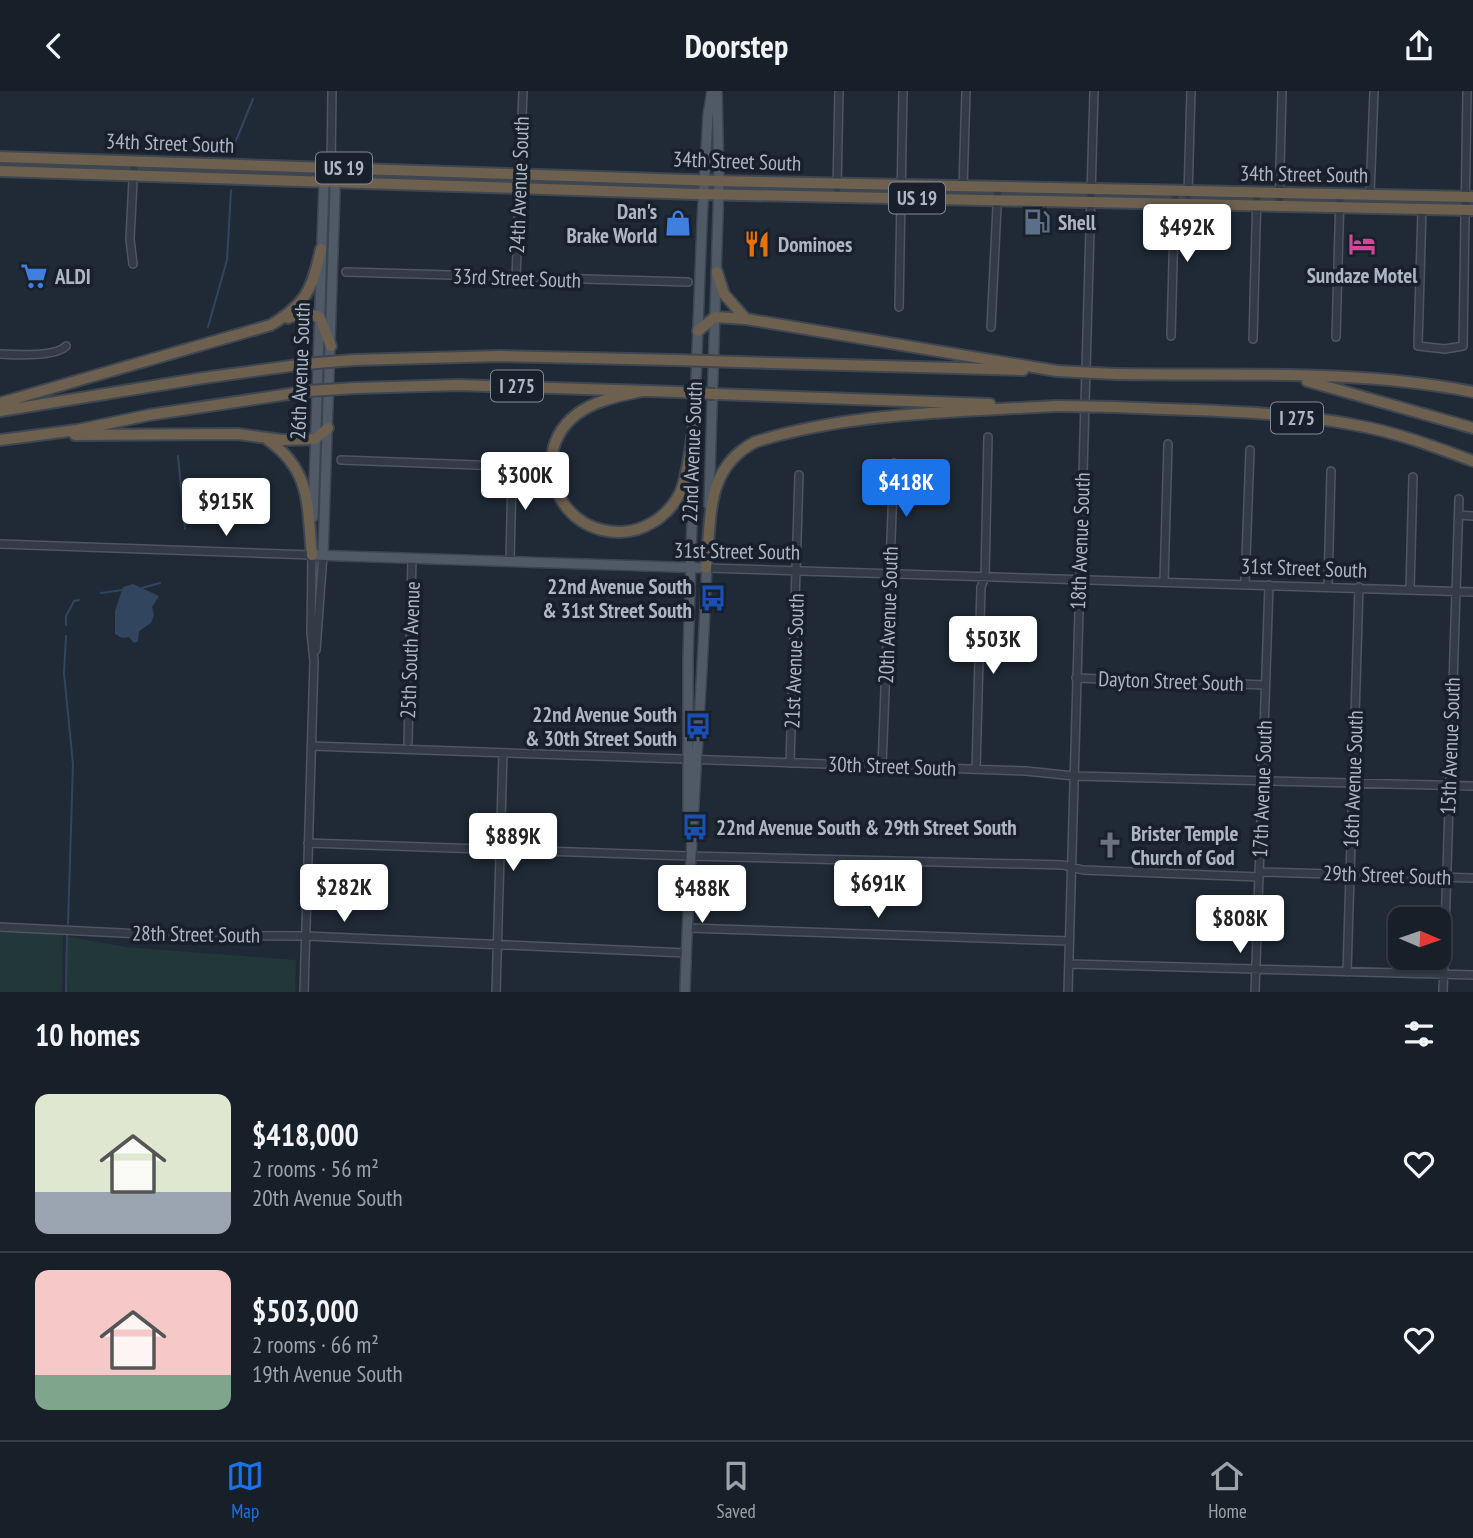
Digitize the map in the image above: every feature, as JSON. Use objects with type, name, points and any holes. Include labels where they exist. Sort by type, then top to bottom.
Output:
[{"type":"highway","name":"34th Street South","points":[[0,157],[719,181],[1469,197]]},
{"type":"highway","name":"34th Street South","points":[[0,171],[704,194],[1470,210]]},
{"type":"highway","points":[[271,325],[293,311],[309,291],[321,249]]},
{"type":"highway","points":[[717,272],[724,294],[746,319]]},
{"type":"highway","points":[[0,403],[271,325],[299,313],[311,313],[320,318],[331,346]]},
{"type":"highway","points":[[698,331],[715,317],[746,319],[1057,371]]},
{"type":"highway","name":"I 275","points":[[0,411],[305,364],[500,356],[1404,381],[1473,392]]},
{"type":"highway","points":[[1292,377],[1473,428]]},
{"type":"highway","name":"I 275","points":[[0,440],[77,430],[162,412],[309,391],[459,385],[1116,407],[1292,417],[1356,425],[1428,444],[1473,461]]},
{"type":"highway","points":[[642,391],[602,401],[578,414],[566,424],[554,444],[552,472],[558,498],[584,524],[607,532],[640,529],[662,515],[679,495],[694,427]]},
{"type":"highway","points":[[706,568],[715,484],[727,462],[755,442],[865,420],[1056,406]]},
{"type":"highway","points":[[34,435],[252,435],[282,440],[315,439],[328,428]]},
{"type":"highway","points":[[252,435],[267,440],[280,449],[298,472],[305,487],[317,555]]},
{"type":"main road","name":"22nd Avenue South","points":[[685,992],[689,856],[686,759],[694,427],[704,180],[712,91]]},
{"type":"main road","name":"22nd Avenue South","points":[[689,856],[698,760],[717,272],[717,91]]},
{"type":"main road","name":"26th Avenue South","points":[[317,555],[315,439],[321,249],[331,167]]},
{"type":"main road","name":"26th Avenue South","points":[[317,555],[328,428],[331,346],[330,182]]},
{"type":"main road","name":"31st Street South","points":[[317,555],[706,568]]},
{"type":"street","name":"26th Avenue South","points":[[331,167],[332,91]]},
{"type":"street","name":"24th Avenue South","points":[[516,278],[523,91]]},
{"type":"street","points":[[837,196],[839,91]]},
{"type":"street","points":[[899,307],[903,91]]},
{"type":"street","points":[[963,187],[966,91]]},
{"type":"street","name":"18th Avenue South","points":[[1068,992],[1094,91]]},
{"type":"street","points":[[1188,203],[1191,91]]},
{"type":"street","points":[[1279,206],[1282,91]]},
{"type":"street","points":[[1370,195],[1374,91]]},
{"type":"street","points":[[1422,209],[1418,346],[1445,349],[1463,346],[1470,210],[1467,91]]},
{"type":"street","points":[[133,264],[130,239],[134,161]]},
{"type":"street","points":[[991,327],[998,187]]},
{"type":"street","points":[[1171,336],[1175,190]]},
{"type":"street","points":[[1253,339],[1257,193]]},
{"type":"street","points":[[1336,337],[1340,194]]},
{"type":"street","name":"33rd Street South","points":[[346,272],[688,282]]},
{"type":"street","points":[[1464,286],[1473,286]]},
{"type":"street","points":[[0,354],[54,352],[62,351],[66,346]]},
{"type":"street","points":[[976,769],[988,437]]},
{"type":"street","points":[[1164,582],[1168,444]]},
{"type":"street","points":[[1245,584],[1250,450]]},
{"type":"street","points":[[341,460],[509,468],[512,475],[510,561]]},
{"type":"street","name":"20th Avenue South","points":[[882,766],[894,463]]},
{"type":"street","points":[[1328,586],[1331,471]]},
{"type":"street","name":"21st Avenue South","points":[[790,763],[799,475]]},
{"type":"street","points":[[1410,589],[1413,477]]},
{"type":"street","name":"15th Avenue South","points":[[1443,992],[1459,499]]},
{"type":"street","points":[[1458,515],[1473,516]]},
{"type":"street","name":"31st Street South","points":[[0,544],[317,555]]},
{"type":"street","name":"26th Avenue South","points":[[304,992],[314,661],[311,632],[317,555]]},
{"type":"street","name":"25th South Avenue","points":[[408,742],[412,558]]},
{"type":"street","name":"31st Street South","points":[[706,568],[1473,592]]},
{"type":"street","name":"17th Avenue South","points":[[1255,992],[1269,585]]},
{"type":"street","name":"16th Avenue South","points":[[1347,972],[1359,587]]},
{"type":"street","name":"Dayton Street South","points":[[1076,678],[1265,685]]},
{"type":"street","name":"30th Street South","points":[[312,746],[976,769],[1074,776],[1473,786]]},
{"type":"street","points":[[496,992],[503,753]]},
{"type":"street","name":"29th Street South","points":[[309,843],[1063,865],[1072,869],[1473,878]]},
{"type":"street","name":"28th Street South","points":[[0,927],[162,935],[306,936],[686,953]]},
{"type":"street","points":[[687,928],[1069,941]]},
{"type":"street","points":[[1069,964],[1473,975]]},
{"type":"green space","points":[[0,932],[63,934],[62,992],[0,992]]},
{"type":"green space","points":[[66,936],[125,947],[296,960],[295,992],[65,992]]},
{"type":"water","points":[[133,584],[159,596],[152,607],[154,615],[151,623],[139,631],[138,641],[134,643],[129,637],[122,638],[115,634],[115,611],[123,587]]},
{"type":"waterway","points":[[231,153],[253,99]]},
{"type":"waterway","points":[[208,327],[227,260],[231,190]]},
{"type":"waterway","points":[[178,456],[185,529]]},
{"type":"waterway","points":[[142,588],[160,583]]},
{"type":"waterway","points":[[101,593],[123,590]]},
{"type":"waterway","points":[[66,625],[66,616],[74,601],[79,600]]},
{"type":"waterway","points":[[66,636],[64,673],[73,764],[68,924]]},
{"type":"waterway","points":[[66,992],[67,934]]},
{"type":"place","name":"Shell","points":[[1037,222]]},
{"type":"place","name":"Dan's Brake World","points":[[678,223]]},
{"type":"place","name":"Dominoes","points":[[757,244]]},
{"type":"place","name":"Sundaze Motel","points":[[1362,244]]},
{"type":"place","name":"ALDI","points":[[34,276]]},
{"type":"place","name":"22nd Avenue South & 31st Street South","points":[[713,598]]},
{"type":"place","name":"22nd Avenue South & 30th Street South","points":[[698,726]]},
{"type":"place","name":"22nd Avenue South & 29th Street South","points":[[695,827]]},
{"type":"place","name":"Brister Temple Church of God","points":[[1110,845]]}]
